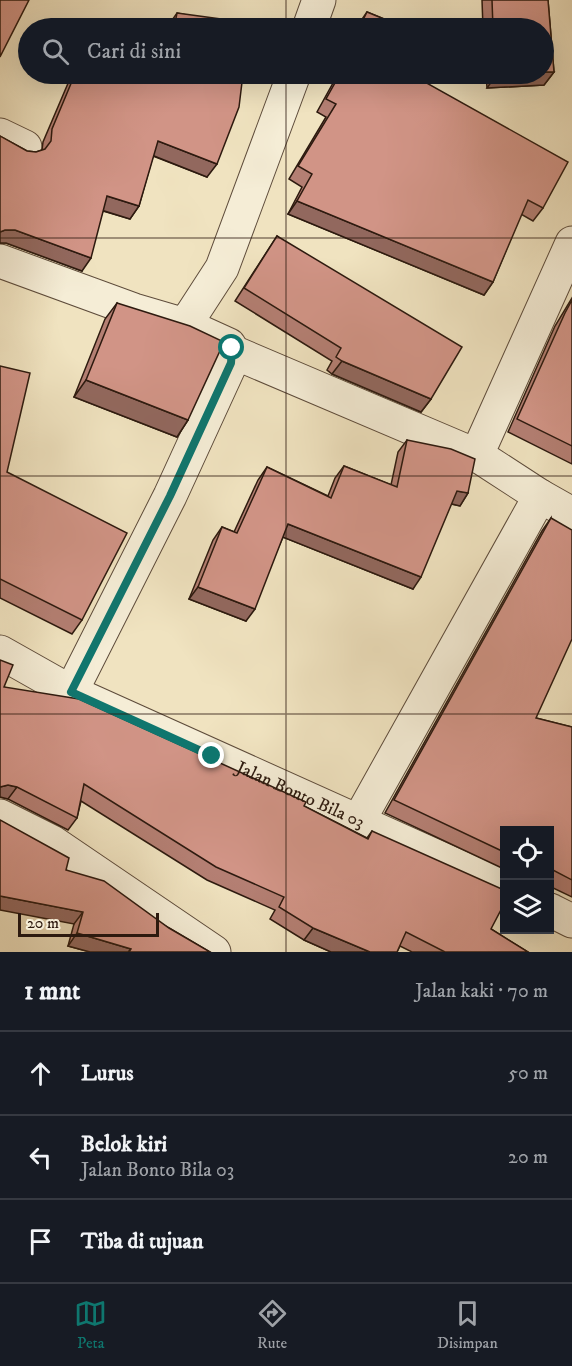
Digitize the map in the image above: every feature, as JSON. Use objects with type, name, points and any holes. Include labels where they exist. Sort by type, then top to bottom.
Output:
[{"type":"street","points":[[313,18],[319,0]]},
{"type":"street","points":[[185,325],[222,268],[290,84]]},
{"type":"street","points":[[480,457],[479,450],[482,440],[572,243]]},
{"type":"street","points":[[0,261],[134,310],[185,325],[229,345],[232,352],[231,363],[170,496],[71,692]]},
{"type":"street","points":[[232,352],[480,457],[572,514]]},
{"type":"street","points":[[358,822],[540,496]]},
{"type":"street","name":"Jalan Bonto Bila 03","points":[[0,652],[71,692],[500,885]]},
{"type":"street","points":[[0,816],[52,842],[214,952]]},
{"type":"street","points":[[554,912],[572,921]]},
{"type":"building","points":[[0,0],[29,0],[18,18],[0,57]]},
{"type":"building","points":[[492,0],[548,0],[550,18],[493,18]]},
{"type":"building","points":[[367,12],[382,18],[364,18]]},
{"type":"building","points":[[177,13],[214,18],[176,18]]},
{"type":"building","points":[[71,84],[242,84],[239,107],[217,164],[158,141],[139,206],[107,196],[91,258],[15,230],[0,232],[0,136],[27,151],[36,152],[45,149],[51,141],[52,129]]},
{"type":"building","points":[[334,84],[428,84],[568,162],[543,208],[528,200],[493,282],[297,201],[312,174],[298,166],[336,104],[326,99]]},
{"type":"building","points":[[277,236],[462,347],[431,399],[342,361],[336,357],[341,348],[244,288]]},
{"type":"building","points":[[572,300],[572,446],[517,419]]},
{"type":"building","points":[[117,303],[190,326],[224,342],[188,420],[86,380]]},
{"type":"building","points":[[0,366],[30,373],[7,472],[127,533],[82,620],[0,579]]},
{"type":"building","points":[[407,440],[451,449],[475,459],[468,493],[457,491],[421,577],[288,524],[255,609],[198,587],[222,527],[237,533],[267,467],[331,498],[344,466],[397,487]]},
{"type":"building","points":[[551,518],[572,530],[572,639],[536,718],[572,727],[572,880],[554,871],[554,826],[500,826],[500,850],[394,800]]},
{"type":"building","points":[[0,660],[13,665],[4,687],[79,699],[306,802],[304,806],[368,839],[372,831],[500,888],[500,912],[491,929],[528,952],[445,952],[406,932],[397,952],[370,952],[313,928],[279,907],[284,897],[216,867],[84,784],[77,818],[17,787],[8,785],[0,787]]},
{"type":"building","points":[[0,820],[69,858],[66,870],[104,881],[169,928],[210,952],[129,952],[131,949],[77,933],[83,912],[0,896]]},
{"type":"route","points":[[212,756],[71,692],[170,496],[231,363],[232,348]]}]
